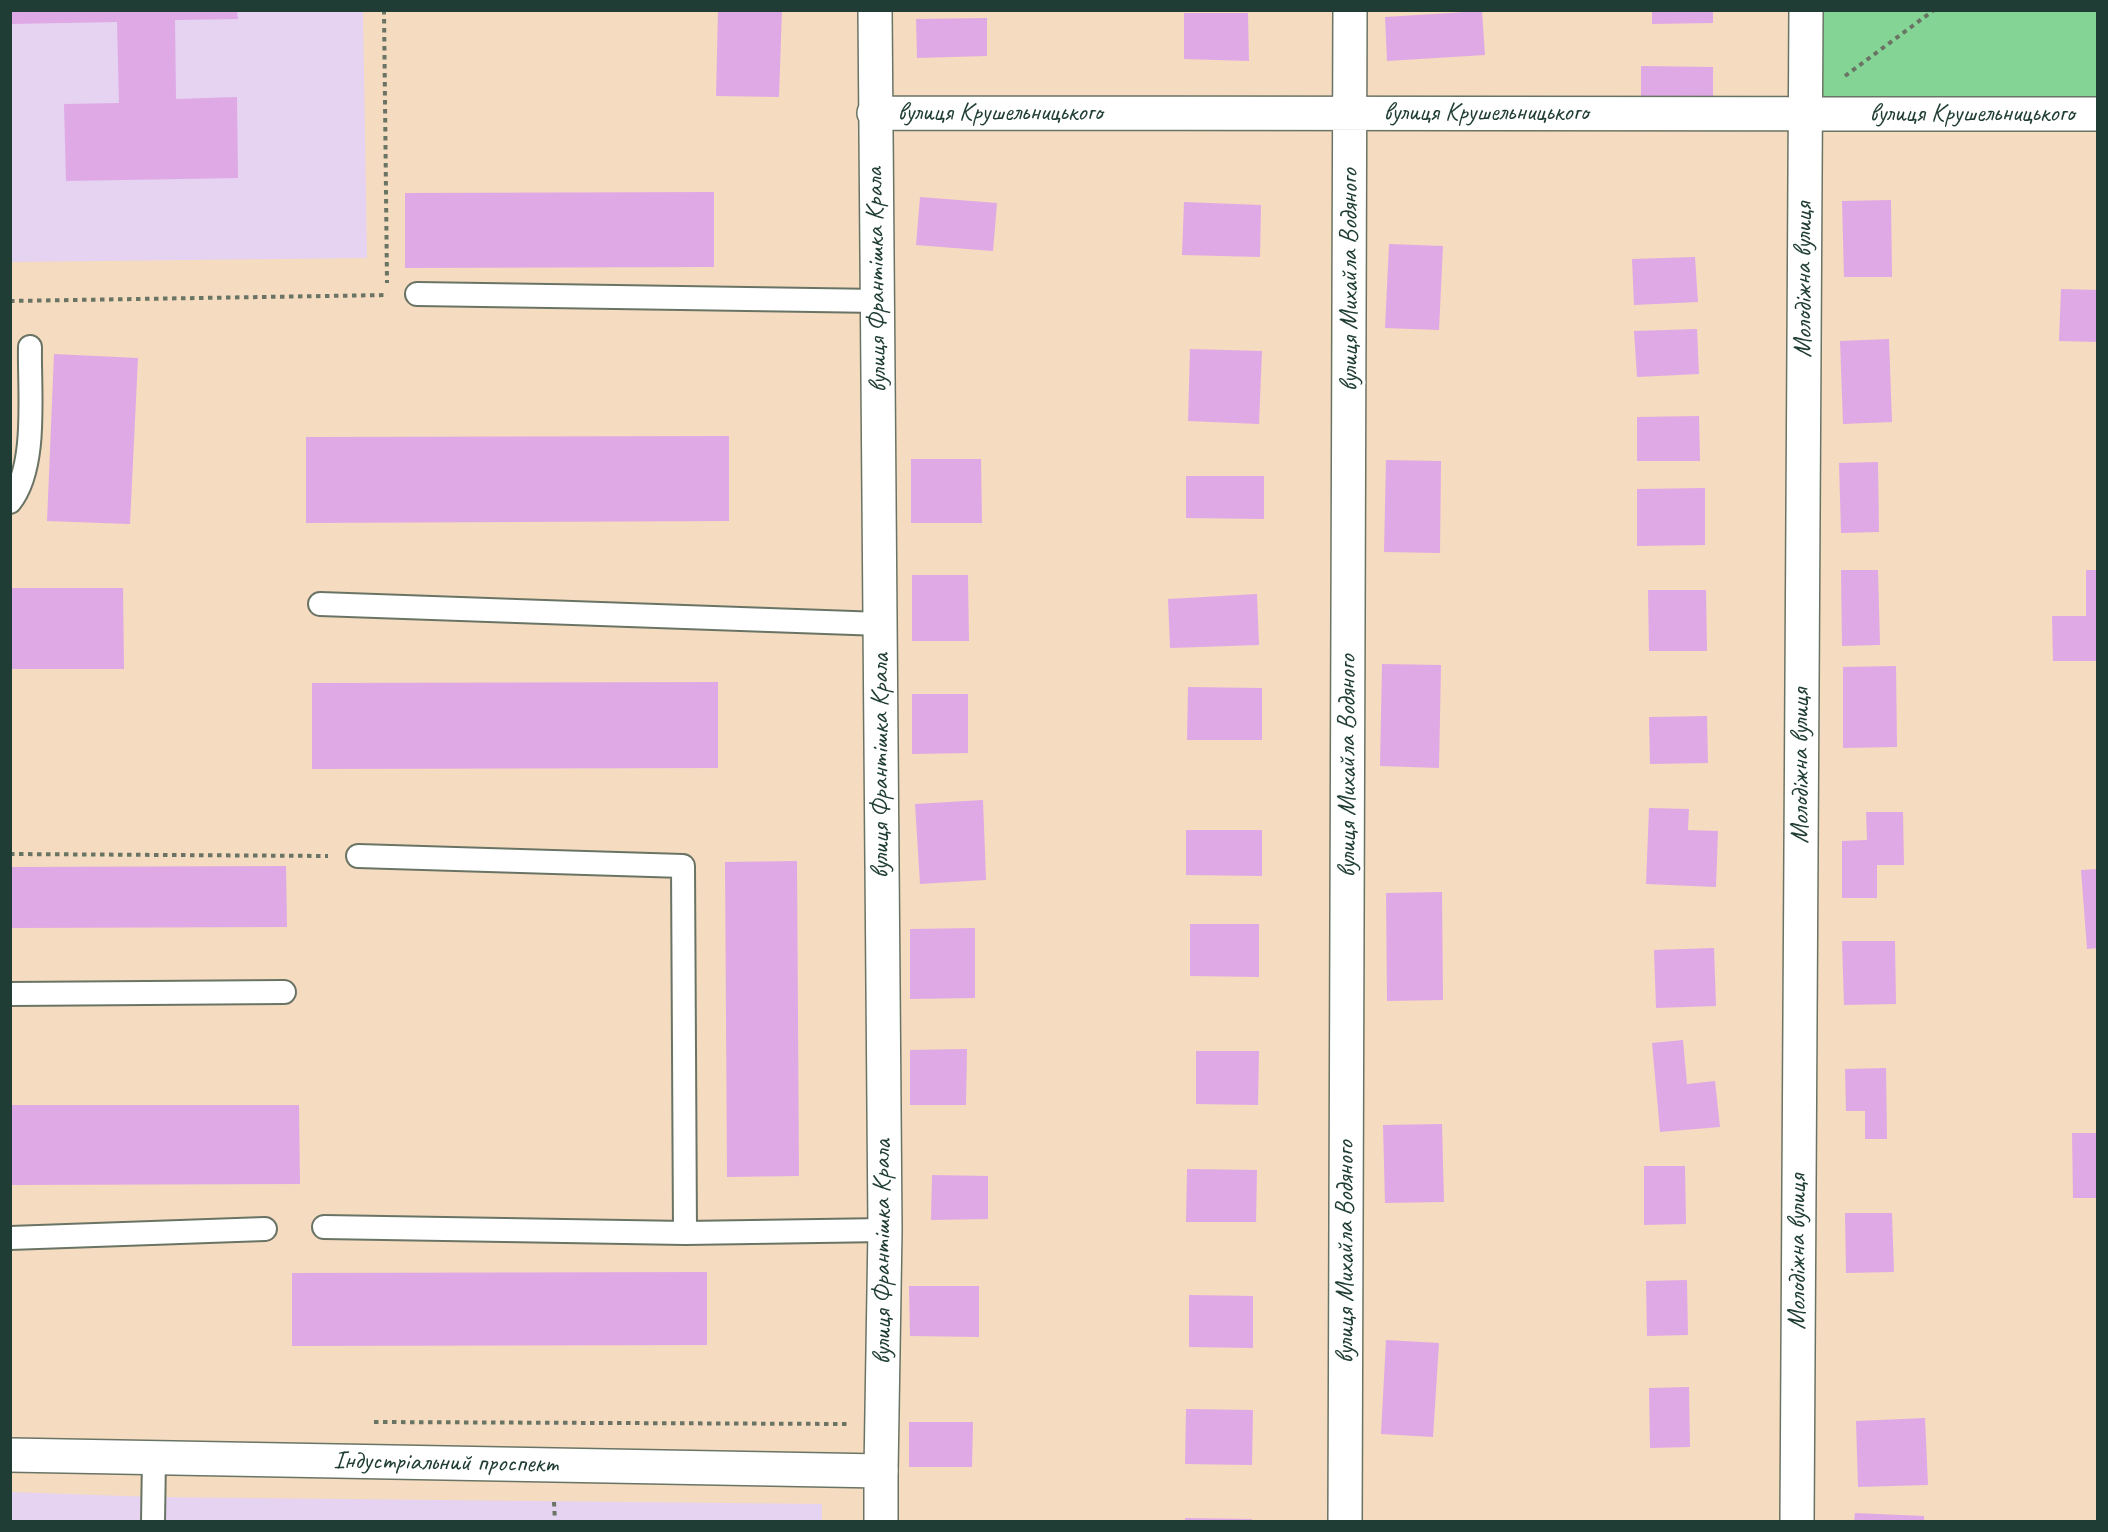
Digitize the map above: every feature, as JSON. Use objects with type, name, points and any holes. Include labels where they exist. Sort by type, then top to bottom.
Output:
[{"type":"street","name":"вулиця Франтішка Крала","points":[[874,10],[879,301],[885,1230],[881,1521]]},
{"type":"street","name":"вулиця Михайла Водяного","points":[[1345,1521],[1350,10]]},
{"type":"street","name":"Молодіжна вулиця","points":[[1797,1521],[1806,10]]},
{"type":"street","name":"вулиця Крушельницького","points":[[874,113],[1805,110],[2097,114]]},
{"type":"street","name":"Індустріальний проспект","points":[[10,1455],[881,1472]]},
{"type":"lane","points":[[417,294],[879,301]]},
{"type":"lane","points":[[10,502],[17,494],[29,454],[30,347]]},
{"type":"lane","points":[[320,604],[880,624]]},
{"type":"lane","points":[[358,856],[683,866],[685,1233]]},
{"type":"lane","points":[[10,994],[284,992]]},
{"type":"lane","points":[[324,1227],[685,1233],[885,1230]]},
{"type":"lane","points":[[10,1238],[265,1229]]},
{"type":"lane","points":[[153,1521],[154,1457]]},
{"type":"path","points":[[384,10],[388,295]]},
{"type":"path","points":[[1805,110],[1934,10]]},
{"type":"path","points":[[10,301],[417,294]]},
{"type":"path","points":[[10,854],[358,856]]},
{"type":"path","points":[[369,1422],[848,1424]]},
{"type":"shaded area","points":[[10,11],[363,11],[367,258],[11,262]]},
{"type":"shaded area","points":[[11,1492],[153,1497],[822,1504],[822,1522],[11,1522]]},
{"type":"green space","points":[[1806,11],[2097,11],[2097,114],[1811,114]]},
{"type":"building","points":[[10,10],[237,10],[238,19],[175,20],[176,99],[237,97],[238,178],[66,181],[64,104],[119,103],[117,22],[10,24]]},
{"type":"building","points":[[718,10],[782,10],[779,97],[716,96]]},
{"type":"building","points":[[1652,10],[1713,10],[1713,23],[1652,24]]},
{"type":"building","points":[[1482,11],[1485,55],[1387,61],[1385,17]]},
{"type":"building","points":[[1184,13],[1248,13],[1249,61],[1184,59]]},
{"type":"building","points":[[987,18],[987,56],[917,58],[916,19]]},
{"type":"building","points":[[1641,66],[1713,67],[1713,112],[1641,111]]},
{"type":"building","points":[[714,192],[714,267],[405,268],[405,193]]},
{"type":"building","points":[[920,197],[997,203],[993,251],[916,245]]},
{"type":"building","points":[[1891,200],[1892,277],[1844,277],[1842,201]]},
{"type":"building","points":[[1184,202],[1261,205],[1260,257],[1182,255]]},
{"type":"building","points":[[1389,244],[1443,246],[1439,330],[1385,328]]},
{"type":"building","points":[[1695,257],[1698,302],[1634,305],[1632,259]]},
{"type":"building","points":[[2061,289],[2098,290],[2098,342],[2059,341]]},
{"type":"building","points":[[1697,329],[1699,374],[1637,377],[1634,331]]},
{"type":"building","points":[[1889,339],[1892,422],[1843,424],[1840,341]]},
{"type":"building","points":[[1190,349],[1262,351],[1259,424],[1188,421]]},
{"type":"building","points":[[54,354],[138,358],[130,524],[47,521]]},
{"type":"building","points":[[1699,416],[1700,461],[1637,461],[1637,417]]},
{"type":"building","points":[[729,436],[729,521],[306,523],[306,437]]},
{"type":"building","points":[[911,459],[981,459],[982,523],[911,523]]},
{"type":"building","points":[[1386,460],[1441,461],[1440,553],[1384,552]]},
{"type":"building","points":[[1878,462],[1879,532],[1841,533],[1839,463]]},
{"type":"building","points":[[1186,476],[1264,476],[1264,519],[1186,518]]},
{"type":"building","points":[[1705,488],[1705,545],[1637,546],[1637,489]]},
{"type":"building","points":[[1841,570],[1878,570],[1880,645],[1842,646]]},
{"type":"building","points":[[2086,570],[2098,570],[2098,661],[2053,661],[2052,616],[2086,616]]},
{"type":"building","points":[[912,575],[968,575],[969,641],[912,641]]},
{"type":"building","points":[[10,588],[123,588],[124,669],[10,669]]},
{"type":"building","points":[[1648,590],[1706,590],[1707,651],[1649,651]]},
{"type":"building","points":[[1257,594],[1259,645],[1170,648],[1168,599]]},
{"type":"building","points":[[1382,664],[1441,665],[1439,768],[1380,766]]},
{"type":"building","points":[[1896,666],[1897,747],[1843,748],[1843,667]]},
{"type":"building","points":[[718,682],[718,768],[312,769],[312,683]]},
{"type":"building","points":[[1188,687],[1262,688],[1262,740],[1187,740]]},
{"type":"building","points":[[912,694],[968,694],[968,753],[912,754]]},
{"type":"building","points":[[1707,716],[1708,763],[1650,764],[1649,717]]},
{"type":"building","points":[[983,800],[986,880],[920,884],[915,804]]},
{"type":"building","points":[[1649,808],[1689,809],[1688,830],[1718,831],[1716,887],[1646,884]]},
{"type":"building","points":[[1866,812],[1903,812],[1904,865],[1877,865],[1877,898],[1842,898],[1842,841],[1867,840]]},
{"type":"building","points":[[1186,830],[1262,830],[1262,876],[1186,875]]},
{"type":"building","points":[[797,861],[799,1176],[727,1177],[725,862]]},
{"type":"building","points":[[286,866],[287,927],[10,928],[10,867]]},
{"type":"building","points":[[2098,869],[2098,948],[2087,949],[2081,870]]},
{"type":"building","points":[[1442,892],[1443,1000],[1387,1001],[1386,893]]},
{"type":"building","points":[[1190,924],[1259,924],[1259,977],[1190,976]]},
{"type":"building","points":[[975,928],[975,998],[910,999],[910,929]]},
{"type":"building","points":[[1842,941],[1895,941],[1896,1004],[1844,1005]]},
{"type":"building","points":[[1714,948],[1716,1006],[1656,1008],[1654,950]]},
{"type":"building","points":[[1683,1040],[1687,1084],[1715,1081],[1720,1127],[1660,1132],[1652,1043]]},
{"type":"building","points":[[967,1049],[966,1105],[910,1105],[910,1050]]},
{"type":"building","points":[[1196,1051],[1259,1051],[1258,1105],[1196,1104]]},
{"type":"building","points":[[1886,1068],[1887,1139],[1865,1139],[1865,1111],[1846,1111],[1845,1069]]},
{"type":"building","points":[[10,1105],[299,1105],[300,1184],[10,1185]]},
{"type":"building","points":[[1442,1124],[1444,1202],[1385,1203],[1383,1125]]},
{"type":"building","points":[[2072,1133],[2098,1133],[2098,1198],[2073,1198]]},
{"type":"building","points":[[1644,1166],[1685,1166],[1686,1224],[1644,1225]]},
{"type":"building","points":[[1187,1169],[1257,1170],[1256,1222],[1186,1222]]},
{"type":"building","points":[[932,1175],[988,1176],[988,1219],[931,1220]]},
{"type":"building","points":[[1845,1213],[1892,1213],[1894,1272],[1846,1273]]},
{"type":"building","points":[[707,1272],[707,1345],[292,1346],[292,1273]]},
{"type":"building","points":[[1687,1280],[1688,1335],[1647,1336],[1646,1281]]},
{"type":"building","points":[[909,1286],[979,1286],[979,1337],[910,1336]]},
{"type":"building","points":[[1189,1295],[1253,1296],[1253,1348],[1189,1347]]},
{"type":"building","points":[[1386,1340],[1439,1343],[1433,1437],[1381,1434]]},
{"type":"building","points":[[1689,1387],[1690,1447],[1650,1448],[1649,1388]]},
{"type":"building","points":[[1186,1409],[1253,1410],[1252,1465],[1185,1464]]},
{"type":"building","points":[[1925,1418],[1928,1485],[1858,1487],[1856,1421]]},
{"type":"building","points":[[909,1422],[973,1422],[972,1467],[909,1467]]},
{"type":"building","points":[[1855,1513],[1924,1516],[1924,1522],[1854,1522]]},
{"type":"building","points":[[1185,1518],[1252,1519],[1252,1522],[1185,1522]]}]
